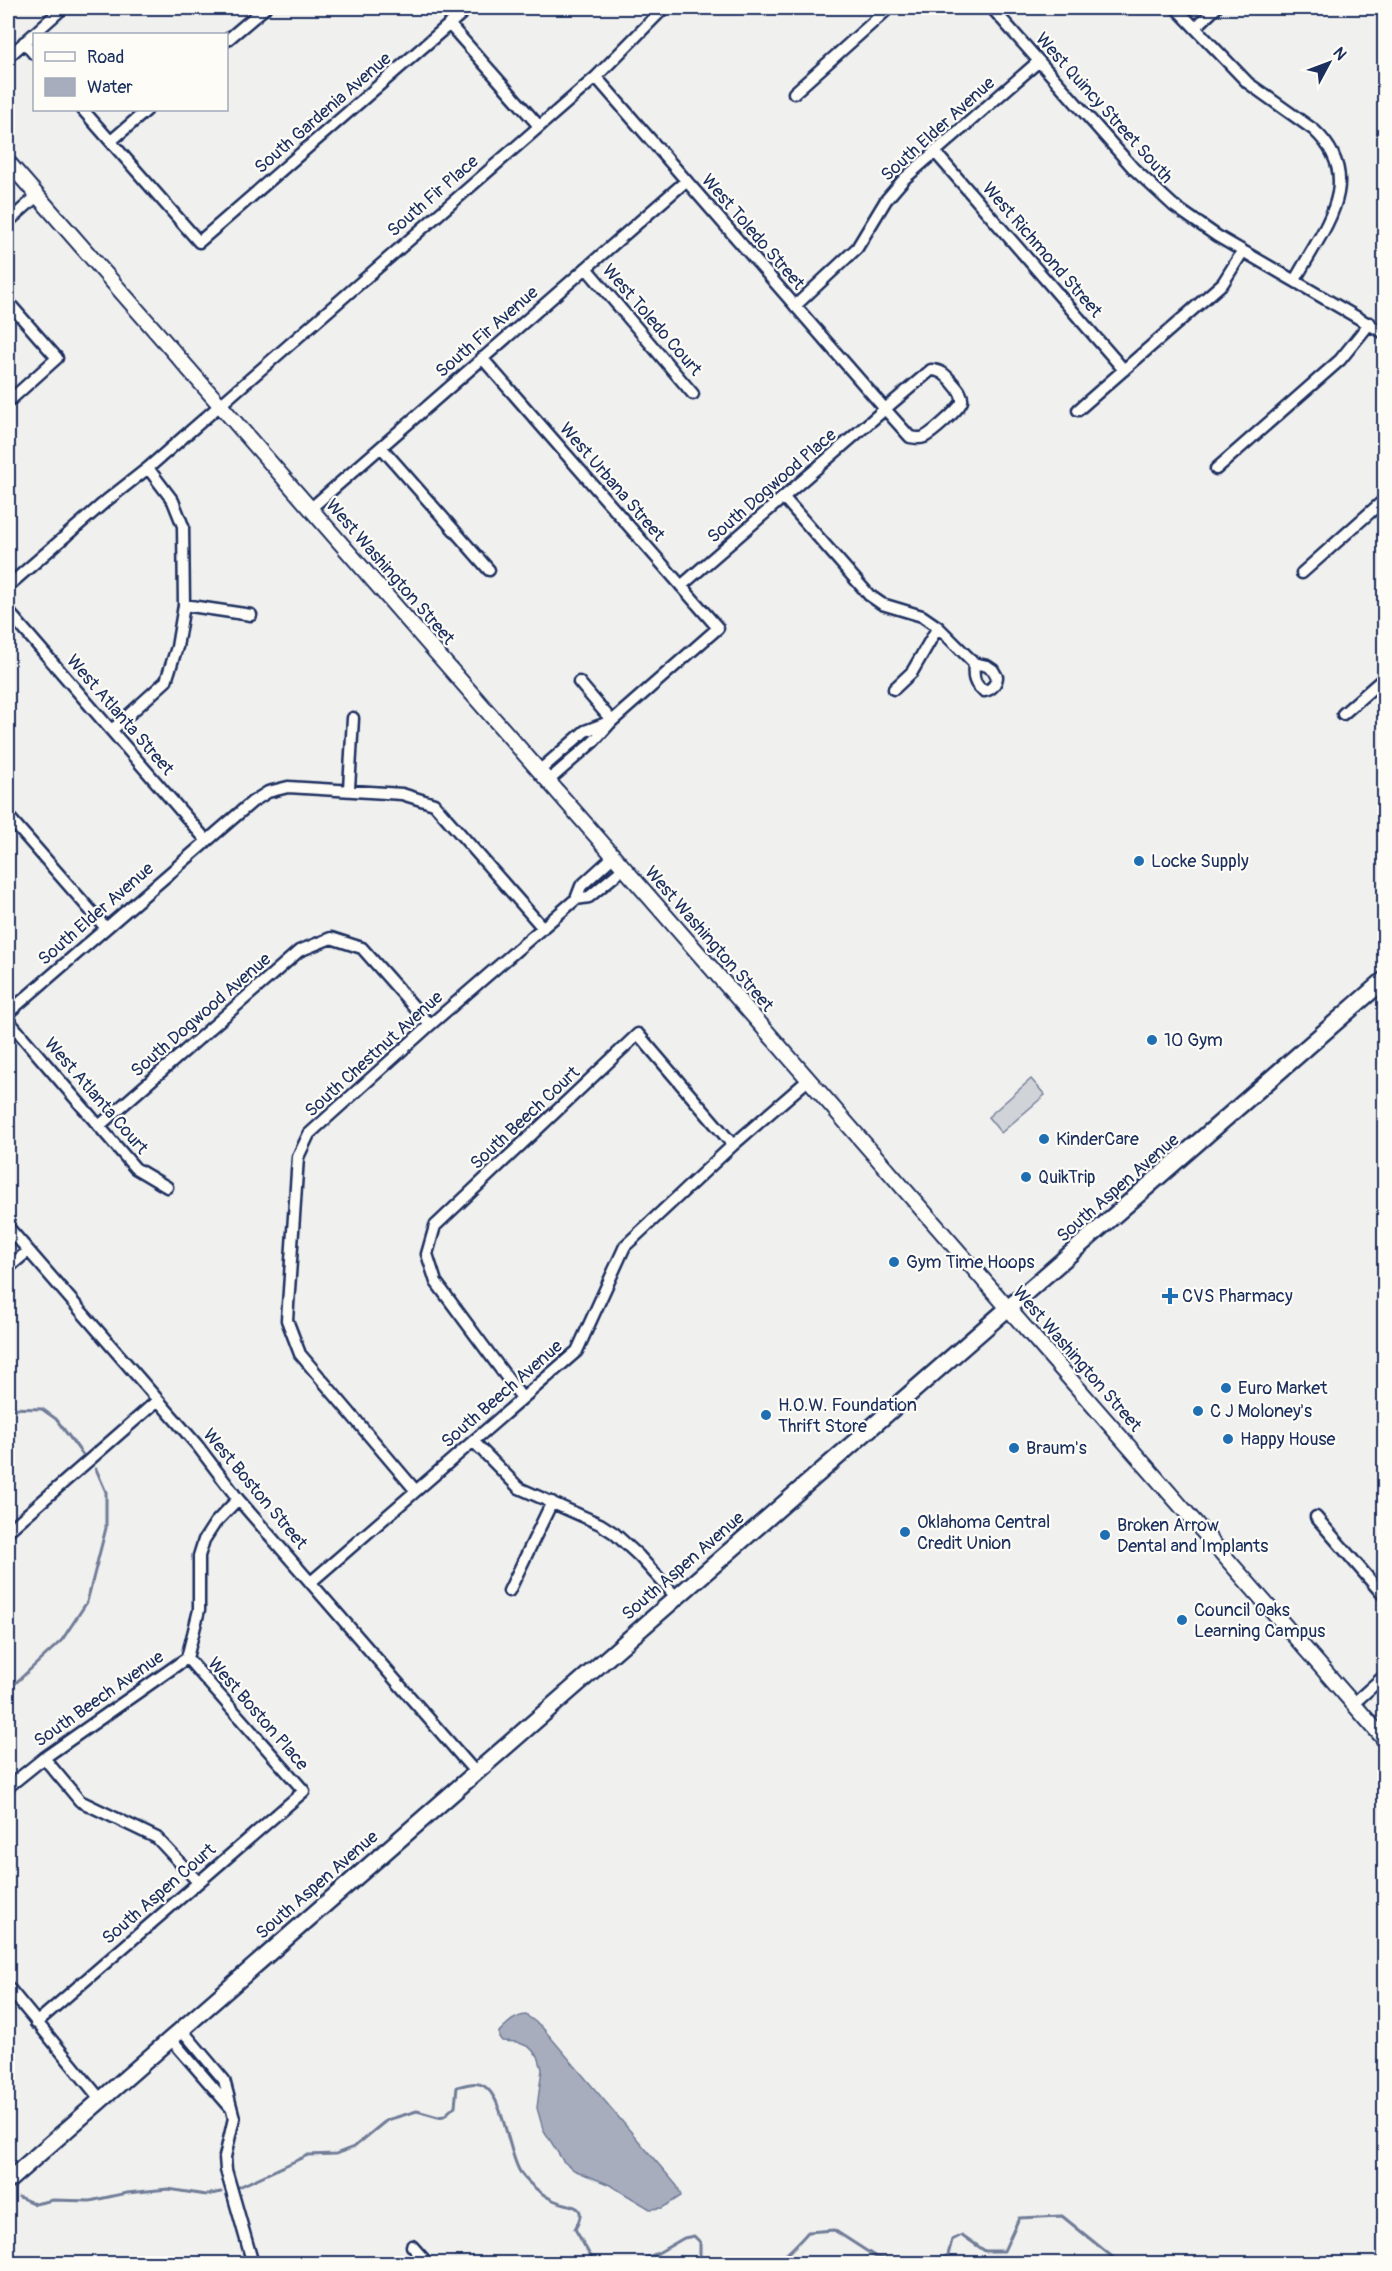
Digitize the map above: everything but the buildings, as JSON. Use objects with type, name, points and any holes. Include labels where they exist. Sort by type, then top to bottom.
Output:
[{"type":"main road","name":"West Washington Street","points":[[8,162],[1384,1739]]},
{"type":"main road","name":"South Aspen Avenue","points":[[8,2181],[1384,980]]},
{"type":"street","points":[[34,33],[63,8]]},
{"type":"street","points":[[228,39],[265,8]]},
{"type":"street","name":"South Gardenia Avenue","points":[[111,141],[199,242],[468,8]]},
{"type":"street","name":"South Fir Place","points":[[220,405],[596,77],[664,8]]},
{"type":"street","points":[[794,93],[890,8]]},
{"type":"street","name":"West Quincy Street South","points":[[992,8],[1150,185],[1196,223],[1384,333]]},
{"type":"street","points":[[1176,8],[1248,83],[1314,130],[1335,155],[1340,181],[1335,207],[1295,280]]},
{"type":"street","points":[[1195,28],[1216,8]]},
{"type":"street","points":[[449,24],[539,126]]},
{"type":"street","points":[[8,57],[33,34]]},
{"type":"street","points":[[24,42],[33,53]]},
{"type":"street","name":"South Elder Avenue","points":[[795,306],[847,259],[866,237],[894,189],[934,151],[1038,61]]},
{"type":"street","name":"West Toledo Street","points":[[596,77],[885,409]]},
{"type":"street","points":[[84,111],[111,141],[146,111]]},
{"type":"street","name":"West Richmond Street","points":[[934,151],[1124,370]]},
{"type":"street","name":"South Fir Avenue","points":[[310,509],[686,180]]},
{"type":"street","points":[[8,222],[37,196]]},
{"type":"street","points":[[1078,410],[1223,283],[1243,251]]},
{"type":"street","name":"West Toledo Court","points":[[586,268],[693,394]]},
{"type":"street","points":[[8,302],[57,358],[8,402]]},
{"type":"street","points":[[1216,469],[1340,360],[1370,323]]},
{"type":"street","name":"West Urbana Street","points":[[482,358],[718,628],[612,721]]},
{"type":"street","name":"South Dogwood Place","points":[[681,586],[784,498],[885,409],[931,370],[938,370],[961,392],[962,401],[959,408],[925,437],[910,437],[885,409]]},
{"type":"street","points":[[8,586],[220,405]]},
{"type":"street","points":[[381,447],[489,570]]},
{"type":"street","points":[[112,730],[166,681],[177,647],[184,605],[183,526],[173,501],[148,468]]},
{"type":"street","points":[[784,498],[869,595],[882,604],[922,616],[938,627],[974,663]]},
{"type":"street","points":[[1302,573],[1384,500]]},
{"type":"street","points":[[184,605],[251,615]]},
{"type":"street","name":"West Atlanta Street","points":[[8,611],[207,842]]},
{"type":"street","points":[[894,689],[912,672],[938,627]]},
{"type":"street","points":[[1343,714],[1384,678]]},
{"type":"street","points":[[544,776],[585,731],[612,721],[579,682]]},
{"type":"street","points":[[349,789],[353,718]]},
{"type":"street","name":"South Elder Avenue","points":[[8,1013],[252,802],[268,792],[288,787],[402,794],[434,804],[543,928]]},
{"type":"street","points":[[8,816],[105,927]]},
{"type":"street","name":"South Chestnut Avenue","points":[[416,1491],[300,1354],[287,1320],[298,1157],[309,1134],[430,1025],[576,899],[581,886],[614,856]]},
{"type":"street","name":"South Chestnut Avenue","points":[[576,899],[589,897],[624,868]]},
{"type":"street","name":"South Dogwood Avenue","points":[[99,1126],[299,951],[331,938],[362,948],[430,1025]]},
{"type":"street","name":"West Atlanta Court","points":[[8,1020],[135,1168],[166,1187]]},
{"type":"street","name":"South Beech Court","points":[[522,1398],[436,1282],[427,1254],[435,1226],[638,1034],[733,1145]]},
{"type":"street","name":"South Beech Avenue","points":[[310,1582],[577,1351],[625,1246],[733,1145],[808,1080]]},
{"type":"street","name":"West Boston Street","points":[[8,1227],[197,1445],[238,1499],[476,1773]]},
{"type":"street","points":[[8,1268],[28,1251]]},
{"type":"street","points":[[8,1531],[158,1400]]},
{"type":"street","points":[[473,1442],[519,1488],[600,1524],[614,1533],[639,1556],[677,1598]]},
{"type":"street","name":"South Beech Avenue","points":[[8,1787],[45,1758],[188,1658],[199,1610],[199,1556],[204,1540],[215,1523],[238,1499]]},
{"type":"street","points":[[509,1591],[552,1502]]},
{"type":"street","points":[[1316,1517],[1384,1596]]},
{"type":"street","name":"West Boston Place","points":[[188,1658],[304,1791]]},
{"type":"street","points":[[1354,1703],[1384,1676]]},
{"type":"street","points":[[45,1758],[80,1801],[157,1838],[198,1882]]},
{"type":"street","name":"South Aspen Court","points":[[36,2023],[304,1791]]},
{"type":"street","points":[[8,1987],[101,2100]]},
{"type":"street","points":[[176,2035],[232,2109],[233,2125],[225,2157],[226,2170],[253,2264]]},
{"type":"street","points":[[412,2246],[428,2264]]},
{"type":"shaded area","points":[[1031,1079],[1045,1095],[1001,1133],[988,1117]]},
{"type":"water","points":[[526,2015],[541,2026],[677,2186],[681,2196],[662,2208],[650,2209],[610,2185],[574,2170],[563,2161],[543,2129],[537,2108],[542,2069],[538,2056],[529,2047],[517,2042],[502,2041],[499,2037],[499,2032],[508,2023]]},
{"type":"waterway","points":[[8,1408],[42,1409],[56,1419],[83,1455]]},
{"type":"waterway","points":[[8,1690],[62,1640],[87,1602],[106,1528],[106,1492],[96,1469]]},
{"type":"waterway","points":[[239,2187],[308,2155],[336,2154],[354,2147],[387,2120],[417,2111],[438,2117],[444,2116],[455,2106],[457,2087],[478,2084],[491,2092],[496,2101],[521,2174],[549,2198],[579,2210],[579,2220],[575,2229],[595,2264]]},
{"type":"waterway","points":[[19,2197],[35,2204],[53,2200],[90,2201],[127,2193],[168,2189],[206,2195],[221,2192]]},
{"type":"waterway","points":[[932,2264],[948,2255],[952,2240],[962,2235],[985,2251],[1004,2251],[1019,2218],[1062,2216],[1121,2264]]},
{"type":"waterway","points":[[771,2264],[786,2254],[808,2232],[834,2230],[876,2257],[890,2259],[893,2264]]},
{"type":"waterway","points":[[632,2264],[684,2238],[694,2236],[700,2242],[700,2258],[712,2264]]},
{"type":"place","name":"Locke Supply","points":[[1139,861]]},
{"type":"place","name":"10 Gym","points":[[1152,1040]]},
{"type":"place","name":"KinderCare","points":[[1044,1139]]},
{"type":"place","name":"QuikTrip","points":[[1026,1177]]},
{"type":"place","name":"Gym Time Hoops","points":[[894,1262]]},
{"type":"place","name":"CVS Pharmacy","points":[[1170,1296]]},
{"type":"place","name":"Euro Market","points":[[1226,1388]]},
{"type":"place","name":"C J Moloney's","points":[[1198,1411]]},
{"type":"place","name":"H.O.W. Foundation Thrift Store","points":[[766,1415]]},
{"type":"place","name":"Happy House","points":[[1228,1439]]},
{"type":"place","name":"Braum's","points":[[1014,1448]]},
{"type":"place","name":"Oklahoma Central Credit Union","points":[[905,1532]]},
{"type":"place","name":"Broken Arrow Dental and Implants","points":[[1105,1535]]},
{"type":"place","name":"Council Oaks Learning Campus","points":[[1182,1620]]}]
